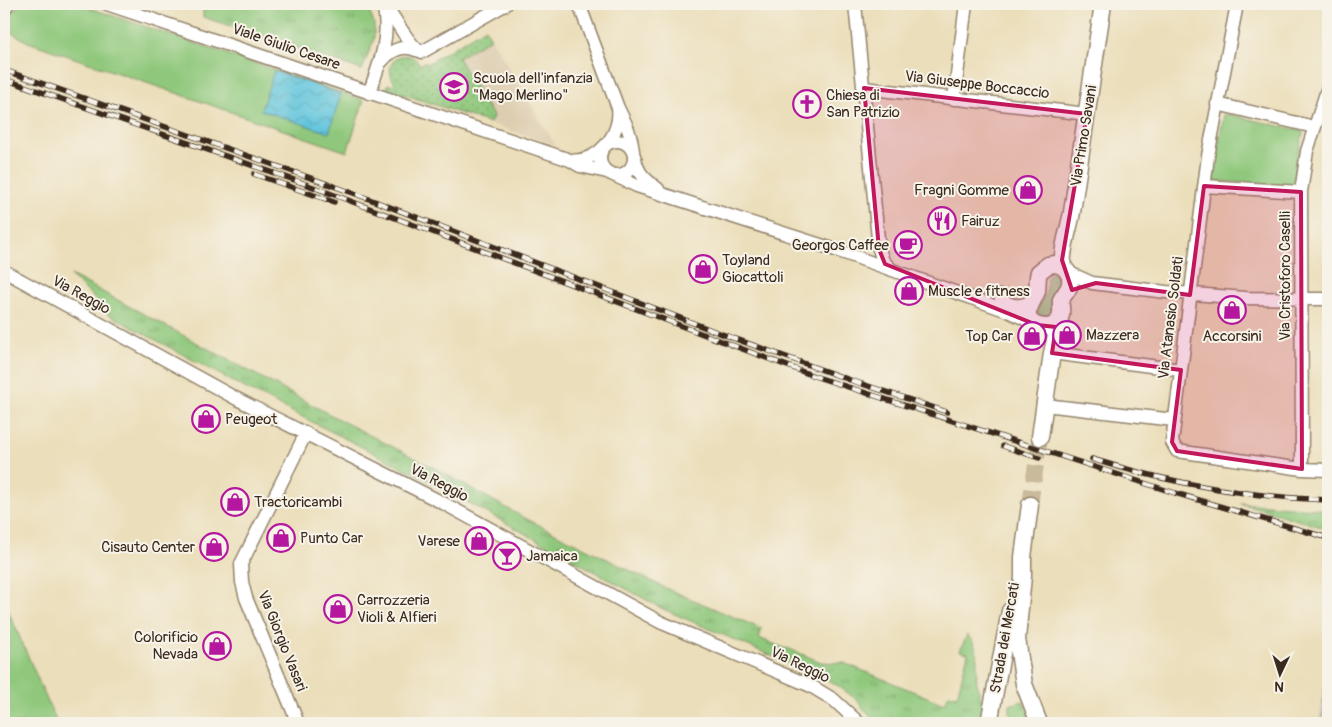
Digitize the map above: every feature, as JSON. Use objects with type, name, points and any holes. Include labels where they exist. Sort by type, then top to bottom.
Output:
[{"type":"street","points":[[4,9],[8,4]]},
{"type":"street","name":"Viale Giulio Cesare","points":[[107,4],[570,160],[580,166],[598,169],[637,186],[664,193]]},
{"type":"street","points":[[369,93],[379,66],[386,37],[383,4]]},
{"type":"street","points":[[383,4],[391,11],[411,45],[416,50]]},
{"type":"street","points":[[379,66],[384,59],[396,50],[406,48],[422,52],[426,51],[506,4]]},
{"type":"street","points":[[579,4],[618,108],[632,138],[637,168],[642,176],[664,193],[1008,311],[1040,326],[1050,326],[1060,318]]},
{"type":"street","points":[[855,4],[879,249],[883,261],[896,272]]},
{"type":"street","points":[[954,99],[966,4]]},
{"type":"street","name":"Via Primo Savani","points":[[1040,437],[1052,353],[1060,318],[1061,301],[1070,281],[1068,272],[1062,262],[1062,256],[1071,220],[1104,4]]},
{"type":"street","points":[[1237,4],[1217,104],[1314,127]]},
{"type":"street","name":"Via Giuseppe Boccaccio","points":[[864,88],[1087,114]]},
{"type":"street","name":"Via Cristoforo Caselli","points":[[1302,469],[1301,192],[1307,151],[1328,88]]},
{"type":"street","name":"Via Atanasio Soldati","points":[[1217,104],[1204,186],[1172,442],[1178,451],[1302,469]]},
{"type":"street","points":[[570,160],[591,156],[604,147],[611,142],[620,141],[628,144],[634,154],[633,165],[628,172],[620,175],[611,174],[604,169],[600,162],[600,154],[604,147],[616,130],[618,108]]},
{"type":"street","points":[[1204,186],[1301,192]]},
{"type":"street","points":[[862,260],[876,258],[879,249]]},
{"type":"street","points":[[1181,370],[1052,353],[1051,347],[1041,331],[1029,318],[1028,312],[1037,291],[1037,278],[1041,270],[1052,264],[1059,264],[1072,274],[1096,283],[1190,295],[1328,300]]},
{"type":"street","name":"Via Reggio","points":[[4,271],[237,399],[443,503],[660,622],[811,686],[834,700],[858,723]]},
{"type":"street","points":[[1065,293],[1072,288],[1096,283]]},
{"type":"street","points":[[1000,296],[1003,301],[1016,305],[1024,305],[1032,300]]},
{"type":"street","points":[[1045,405],[1174,420]]},
{"type":"street","name":"Via Giorgio Vasari","points":[[298,723],[246,598],[242,582],[241,564],[306,434]]},
{"type":"street","points":[[1302,469],[1328,470]]},
{"type":"street","name":"Strada dei Mercati","points":[[1030,505],[1023,554],[1018,646],[1024,684],[1039,723]]},
{"type":"street","name":"Strada dei Mercati","points":[[989,723],[1015,579],[1023,554]]},
{"type":"highlighted area","points":[[864,88],[1087,114],[1062,260],[1072,290],[1096,283],[1190,295],[1204,186],[1301,192],[1302,469],[1177,451],[1172,442],[1181,370],[1052,353],[1056,327],[1037,325],[885,264],[879,249]]},
{"type":"shaded area","name":"Scuola dell'infanzia \"Mago Merlino\"","points":[[485,28],[555,145],[387,89],[388,84],[393,86],[395,83],[391,77],[390,70],[396,58],[407,55],[413,57],[420,65],[425,62],[427,64]]},
{"type":"shaded area","points":[[1328,645],[1328,723],[1320,723]]},
{"type":"green space","points":[[20,4],[78,4],[364,100],[347,152],[28,42],[4,28],[4,22]]},
{"type":"green space","points":[[203,4],[366,4],[374,23],[374,39],[362,70],[203,17]]},
{"type":"green space","points":[[485,28],[491,38],[458,58],[493,116],[490,123],[387,89],[388,84],[393,86],[395,83],[390,68],[397,58],[403,55],[409,56],[420,65],[425,62],[427,64]]},
{"type":"green space","points":[[1224,115],[1302,131],[1292,186],[1215,181],[1216,155]]},
{"type":"green space","points":[[1051,273],[1057,274],[1060,279],[1052,298],[1052,314],[1048,318],[1043,318],[1038,314],[1038,308],[1046,293],[1047,277]]},
{"type":"green space","points":[[71,275],[521,516],[663,587],[762,629],[759,638],[786,649],[821,662],[844,663],[944,704],[949,694],[957,696],[968,653],[960,651],[967,635],[972,640],[976,651],[977,683],[983,707],[981,715],[976,723],[875,723],[856,699],[834,683],[663,609],[429,481],[239,385],[106,313]]},
{"type":"green space","points":[[1240,503],[1328,510],[1328,529]]},
{"type":"green space","points":[[4,601],[57,723],[4,723]]},
{"type":"green space","points":[[1023,701],[1032,723],[1015,723],[1010,715],[1010,705]]},
{"type":"water","points":[[274,71],[341,94],[329,133],[261,110]]},
{"type":"tunnel","points":[[1030,505],[1040,437]]},
{"type":"railway","points":[[4,70],[356,194],[722,334],[947,412]]},
{"type":"railway","points":[[4,79],[300,182],[814,376],[1175,493],[1328,538]]},
{"type":"railway","points":[[254,174],[334,202]]},
{"type":"railway","points":[[1003,446],[1039,458]]},
{"type":"railway","points":[[1092,459],[1179,482],[1268,496],[1328,500]]},
{"type":"place","name":"Scuola dell'infanzia \"Mago Merlino\"","points":[[454,87]]},
{"type":"place","name":"Chiesa di San Patrizio","points":[[807,104]]},
{"type":"place","name":"Fragni Gomme","points":[[1028,190]]},
{"type":"place","name":"Fairuz","points":[[942,221]]},
{"type":"place","name":"Georgos Caffee","points":[[908,245]]},
{"type":"place","name":"Toyland Giocattoli","points":[[703,269]]},
{"type":"place","name":"Muscle e fitness","points":[[909,291]]},
{"type":"place","name":"Accorsini","points":[[1232,310]]},
{"type":"place","name":"Mazzera","points":[[1067,335]]},
{"type":"place","name":"Top Car","points":[[1032,336]]},
{"type":"place","name":"Peugeot","points":[[206,419]]},
{"type":"place","name":"Tractoricambi","points":[[235,502]]},
{"type":"place","name":"Punto Car","points":[[281,538]]},
{"type":"place","name":"Varese","points":[[479,541]]},
{"type":"place","name":"Cisauto Center","points":[[214,547]]},
{"type":"place","name":"Jamaica","points":[[507,556]]},
{"type":"place","name":"Carrozzeria Violi & Alfieri","points":[[338,609]]},
{"type":"place","name":"Colorificio Nevada","points":[[217,646]]}]
